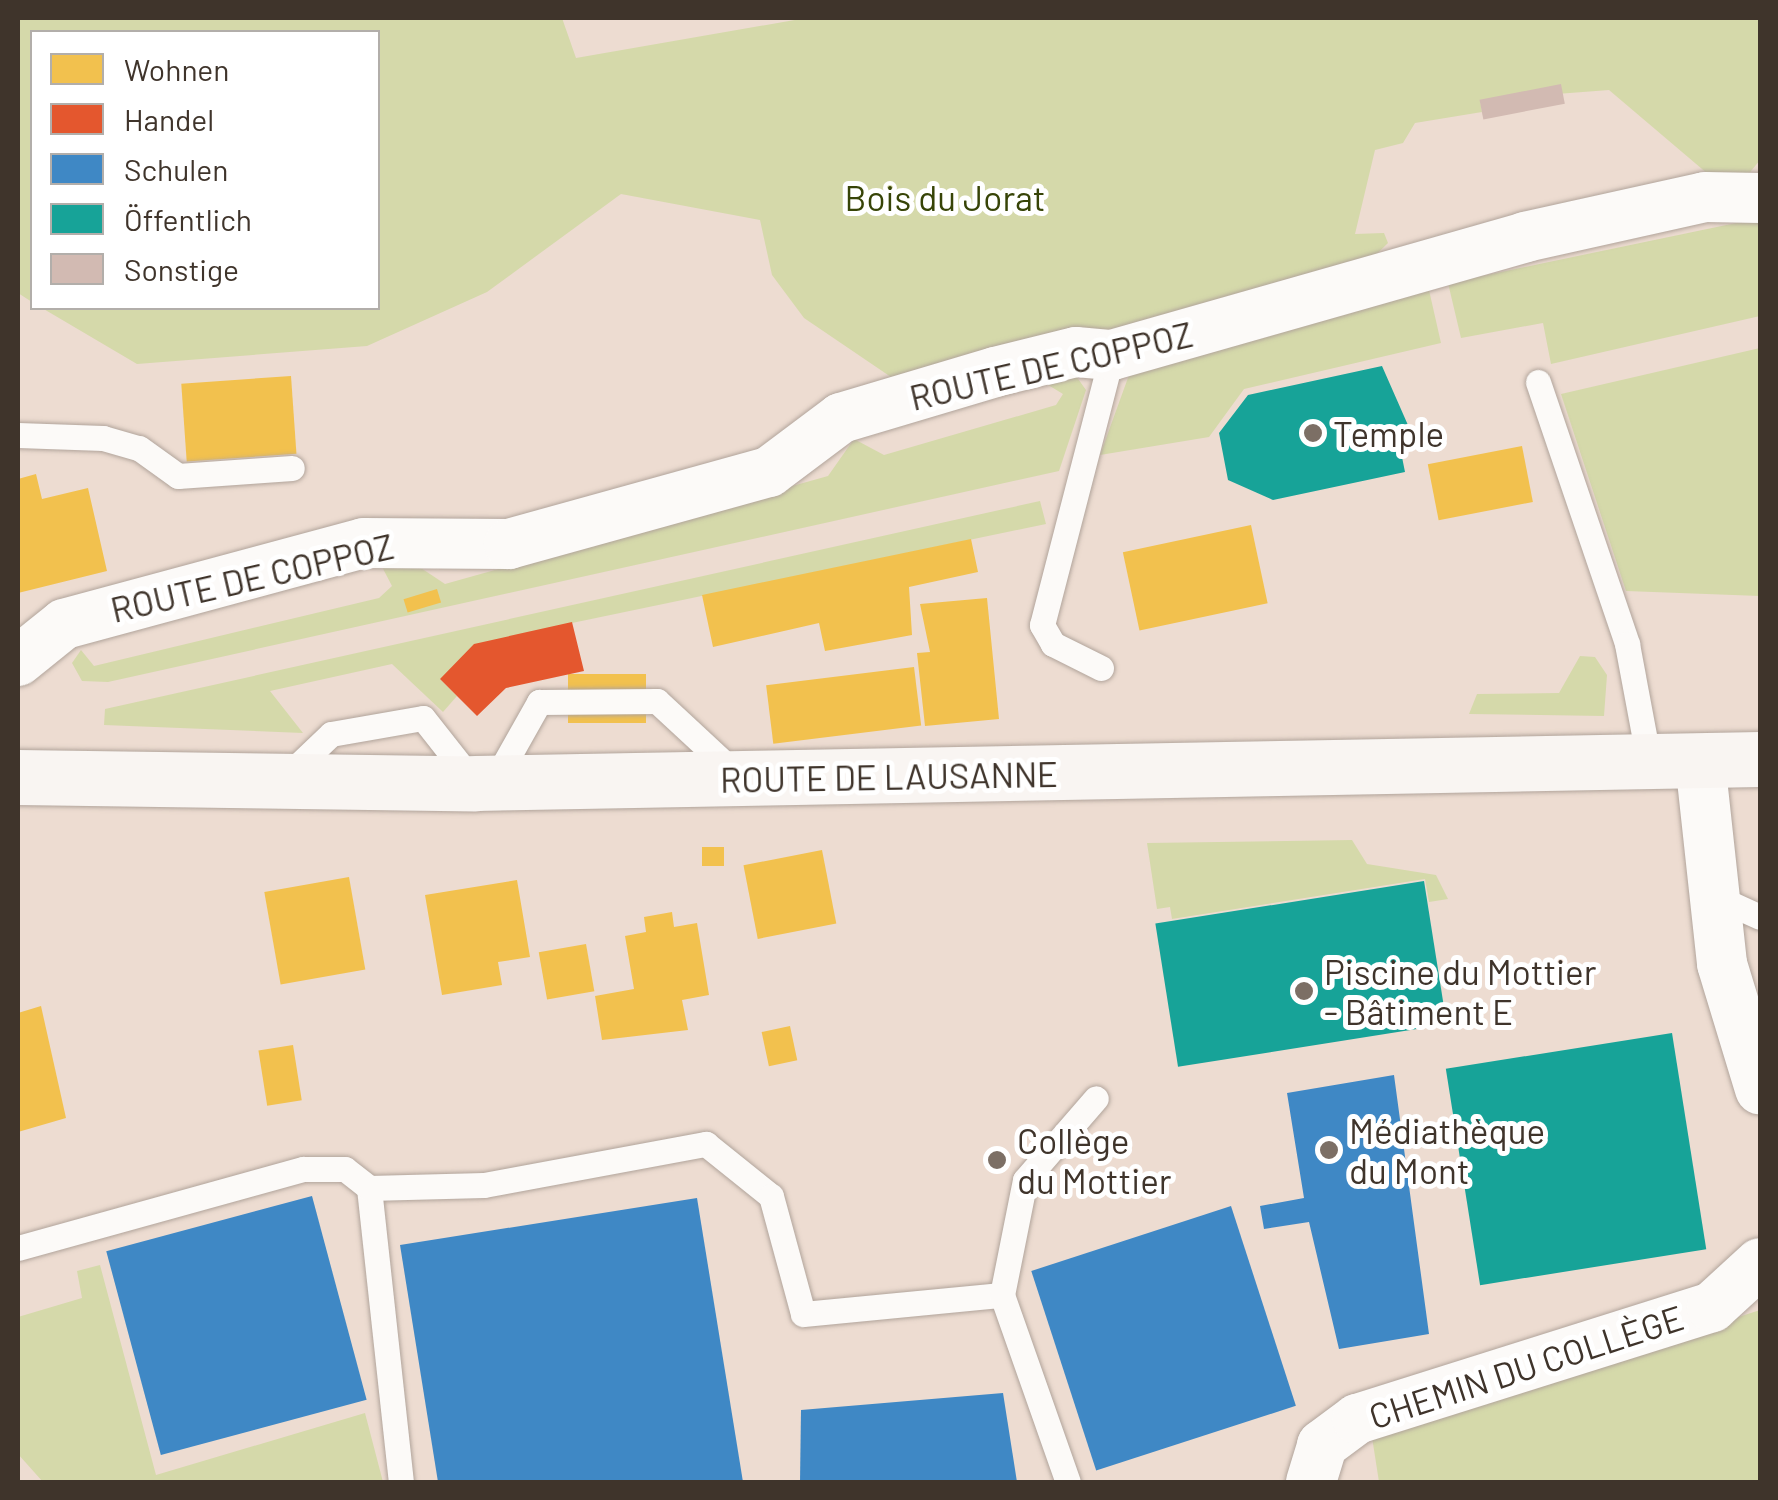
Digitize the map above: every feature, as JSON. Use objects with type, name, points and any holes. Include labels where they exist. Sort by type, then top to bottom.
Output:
[{"type":"main road","name":"ROUTE DE LAUSANNE","points":[[18,778],[484,783],[1760,759]]},
{"type":"street","name":"ROUTE DE COPPOZ","points":[[18,661],[64,624],[364,543],[509,544],[769,472],[841,418],[916,394],[1076,352],[1112,355],[1526,236],[1705,197],[1760,198]]},
{"type":"street","points":[[1674,761],[1738,907],[1722,964],[1760,1090]]},
{"type":"street","name":"CHEMIN DU COLLÈGE","points":[[1311,1482],[1332,1432],[1712,1307],[1760,1263]]},
{"type":"lane","points":[[1102,668],[1053,644],[1042,625],[1112,355]]},
{"type":"lane","points":[[1538,382],[1626,644],[1674,761]]},
{"type":"lane","points":[[18,434],[103,438],[139,448],[178,476],[292,468]]},
{"type":"lane","points":[[484,783],[539,702],[658,700],[740,778]]},
{"type":"lane","points":[[1068,1482],[1002,1296],[1025,1180],[1096,1098]]},
{"type":"lane","points":[[18,1248],[303,1169],[345,1169],[368,1188],[484,1185],[706,1144],[771,1196],[803,1314],[1002,1296]]},
{"type":"lane","points":[[368,1188],[401,1482]]},
{"type":"green space","name":"Bois du Jorat","points":[[18,18],[562,18],[576,58],[806,18],[1760,18],[1760,160],[1738,187],[1715,180],[1609,90],[1480,100],[1482,112],[1415,123],[1403,143],[1375,150],[1355,234],[1384,233],[1388,243],[1334,296],[916,394],[804,318],[772,275],[760,220],[621,194],[487,292],[367,346],[137,364],[45,310],[380,310],[380,30],[30,30],[30,301],[18,293]]},
{"type":"green space","points":[[1760,218],[1760,316],[1551,364],[1543,323],[1461,338],[1448,283]]},
{"type":"green space","points":[[1429,290],[1441,343],[1244,389],[1209,437],[1100,455],[1133,364]]},
{"type":"green space","points":[[1760,348],[1760,596],[1626,591],[1561,394]]},
{"type":"green space","points":[[1071,369],[1086,390],[1059,471],[108,682],[82,681],[72,663],[81,650],[94,666],[379,598],[392,586],[380,563],[406,558],[445,584],[828,476],[854,439],[884,455],[1056,405],[1063,394],[1035,377]]},
{"type":"green space","points":[[1040,501],[1046,524],[572,623],[440,679],[457,696],[443,712],[392,664],[270,691],[303,733],[104,725],[105,709]]},
{"type":"green space","points":[[1580,656],[1595,657],[1607,675],[1604,716],[1469,714],[1477,694],[1559,693]]},
{"type":"green space","points":[[1352,840],[1367,864],[1436,875],[1448,899],[1429,902],[1425,879],[1172,919],[1170,907],[1157,909],[1147,843]]},
{"type":"green space","points":[[100,1265],[156,1475],[365,1413],[383,1482],[43,1482],[18,1454],[18,1317],[82,1298],[77,1271]]},
{"type":"green space","points":[[1760,1310],[1760,1482],[1379,1482],[1372,1437]]},
{"type":"building: Wohnen","points":[[291,376],[296,454],[187,461],[181,384]]},
{"type":"building: Wohnen","points":[[1522,446],[1533,502],[1439,520],[1428,464]]},
{"type":"building: Wohnen","points":[[36,474],[42,499],[88,488],[107,571],[18,593],[18,479]]},
{"type":"building: Wohnen","points":[[1251,525],[1268,603],[1139,630],[1123,552]]},
{"type":"building: Wohnen","points":[[971,539],[978,572],[909,587],[912,635],[825,651],[819,623],[713,647],[702,595]]},
{"type":"building: Wohnen","points":[[437,589],[441,602],[408,613],[404,599]]},
{"type":"building: Wohnen","points":[[987,598],[999,719],[925,726],[917,653],[930,652],[920,604]]},
{"type":"building: Wohnen","points":[[914,667],[921,726],[773,744],[766,685]]},
{"type":"building: Wohnen","points":[[568,674],[646,674],[646,723],[568,723]]},
{"type":"building: Wohnen","points":[[702,847],[724,847],[724,866],[702,866]]},
{"type":"building: Wohnen","points":[[822,850],[836,924],[758,939],[743,865]]},
{"type":"building: Wohnen","points":[[349,877],[365,970],[281,985],[264,892]]},
{"type":"building: Wohnen","points":[[517,880],[530,957],[498,962],[502,985],[442,995],[425,895]]},
{"type":"building: Wohnen","points":[[672,912],[674,927],[697,923],[709,995],[682,1000],[688,1030],[602,1040],[595,996],[634,989],[625,936],[646,932],[644,917]]},
{"type":"building: Wohnen","points":[[586,944],[594,991],[547,1000],[539,952]]},
{"type":"building: Wohnen","points":[[41,1006],[66,1118],[18,1132],[18,1013]]},
{"type":"building: Wohnen","points":[[790,1026],[797,1060],[769,1066],[762,1032]]},
{"type":"building: Wohnen","points":[[293,1045],[302,1100],[267,1106],[258,1050]]},
{"type":"building: Handel","points":[[572,622],[584,671],[506,688],[477,716],[440,679],[474,644]]},
{"type":"building: Schulen","points":[[1394,1075],[1429,1334],[1339,1349],[1309,1222],[1264,1229],[1260,1206],[1304,1198],[1287,1093]]},
{"type":"building: Schulen","points":[[312,1196],[367,1400],[161,1455],[106,1251]]},
{"type":"building: Schulen","points":[[697,1198],[743,1482],[438,1482],[400,1245]]},
{"type":"building: Schulen","points":[[1231,1206],[1296,1406],[1096,1471],[1031,1271]]},
{"type":"building: Schulen","points":[[1003,1393],[1017,1482],[800,1482],[801,1410]]},
{"type":"building: Öffentlich","name":"Temple","points":[[1382,366],[1411,432],[1400,447],[1405,472],[1273,500],[1228,480],[1219,433],[1248,395]]},
{"type":"building: Öffentlich","name":"Piscine du Mottier - Bâtiment E","points":[[1424,881],[1447,1024],[1178,1067],[1155,924]]},
{"type":"building: Öffentlich","points":[[1672,1033],[1706,1249],[1480,1285],[1446,1069]]},
{"type":"building: Sonstige","points":[[1561,84],[1565,104],[1483,119],[1480,100]]},
{"type":"place","name":"Temple","points":[[1313,433]]},
{"type":"place","name":"Piscine du Mottier - Bâtiment E","points":[[1304,991]]},
{"type":"place","name":"Médiathèque du Mont","points":[[1329,1150]]},
{"type":"place","name":"Collège du Mottier","points":[[997,1160]]}]
